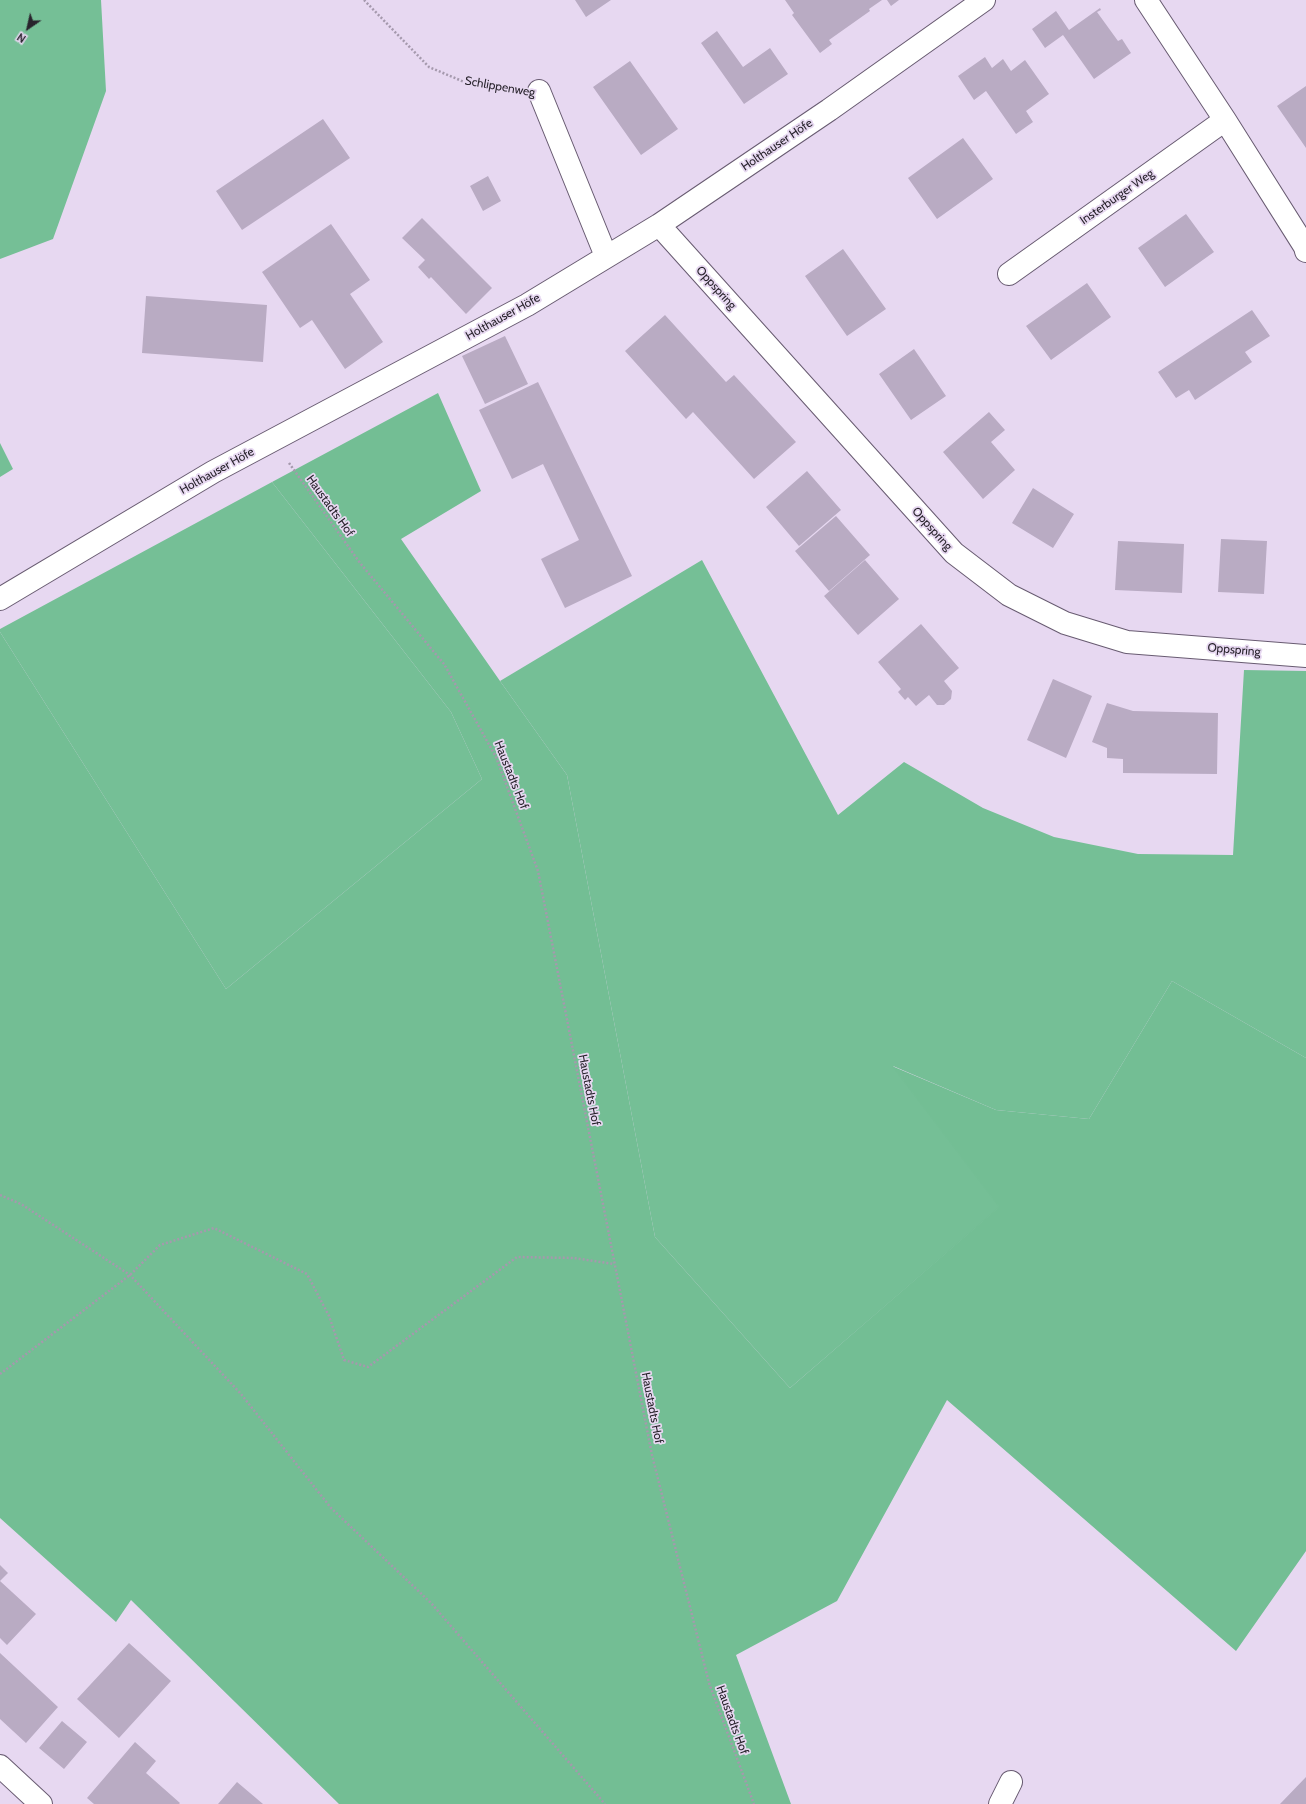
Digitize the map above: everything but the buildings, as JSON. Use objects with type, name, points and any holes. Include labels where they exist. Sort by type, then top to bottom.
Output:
[{"type":"street","name":"Holthauser Höfe","points":[[0,599],[213,472],[527,306],[606,256],[659,225],[829,110],[984,0]]},
{"type":"street","points":[[1146,0],[1225,120],[1305,247],[1306,251]]},
{"type":"street","name":"Schlippenweg","points":[[539,91],[606,256]]},
{"type":"street","name":"Insterburger Weg","points":[[1009,274],[1225,120]]},
{"type":"street","name":"Oppspring","points":[[659,225],[954,553],[1009,595],[1065,623],[1127,642],[1306,656]]},
{"type":"street","points":[[0,1766],[41,1804]]},
{"type":"street","points":[[1000,1804],[1011,1782]]},
{"type":"path","name":"Schlippenweg","points":[[364,0],[429,67],[468,84],[539,91]]},
{"type":"path","name":"Haustadts Hof","points":[[273,440],[360,563],[444,664],[496,757],[538,871],[652,1455],[709,1683],[754,1804]]},
{"type":"path","points":[[0,1195],[21,1204],[130,1275],[241,1394],[331,1508],[431,1603],[605,1804]]},
{"type":"path","points":[[0,1374],[130,1275],[160,1245],[214,1228],[307,1274],[329,1316],[344,1360],[368,1367],[517,1258],[574,1258],[614,1264]]},
{"type":"green space","points":[[0,0],[101,0],[106,91],[53,239],[0,259]]},
{"type":"green space","points":[[438,393],[481,491],[401,539],[567,775],[655,1237],[790,1388],[999,1207],[892,1066],[996,1110],[1089,1119],[1172,981],[1306,1058],[1306,1551],[1236,1651],[947,1400],[837,1601],[736,1655],[791,1804],[339,1804],[131,1600],[116,1622],[0,1518],[0,632],[226,989],[482,779],[451,712],[272,482]]},
{"type":"green space","points":[[0,443],[13,469],[0,477]]},
{"type":"green space","points":[[272,482],[451,712],[482,779],[226,989],[0,632],[0,629]]},
{"type":"green space","points":[[702,560],[838,815],[904,762],[983,808],[1054,837],[1138,854],[1233,855],[1244,670],[1306,671],[1306,1058],[1172,981],[1089,1119],[996,1110],[893,1066],[1000,1207],[790,1388],[655,1237],[567,775],[500,681]]}]
